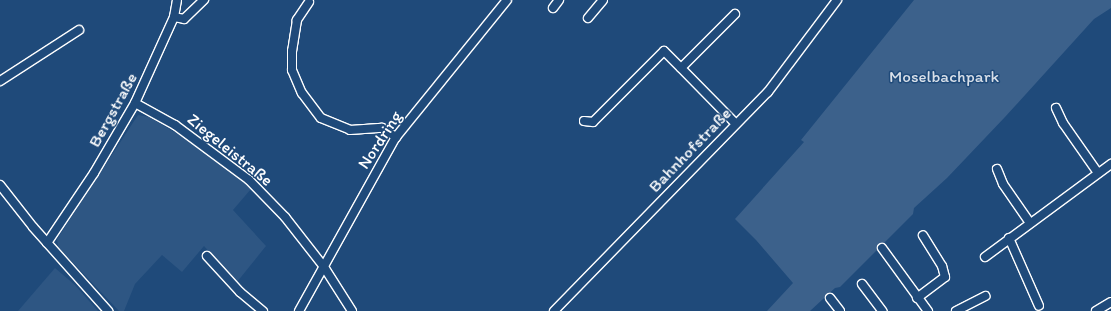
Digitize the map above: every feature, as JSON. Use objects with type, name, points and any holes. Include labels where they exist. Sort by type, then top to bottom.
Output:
[{"type":"street","name":"Bergstraße","points":[[47,243],[94,173],[135,104],[174,17],[177,0]]},
{"type":"street","points":[[174,17],[184,19],[204,0]]},
{"type":"street","name":"Nordring","points":[[298,311],[396,137],[507,0]]},
{"type":"street","points":[[553,8],[559,0]]},
{"type":"street","points":[[588,18],[603,0]]},
{"type":"street","name":"Bahnhofstraße","points":[[554,311],[768,92],[836,0]]},
{"type":"street","points":[[309,2],[297,20],[292,51],[292,70],[302,93],[321,118],[350,130],[382,128],[396,137]]},
{"type":"street","points":[[680,68],[735,14]]},
{"type":"street","points":[[0,81],[79,30]]},
{"type":"street","points":[[584,121],[593,122],[664,51],[736,124]]},
{"type":"street","name":"Ziegeleistraße","points":[[135,104],[174,125],[249,180],[285,217],[324,267],[352,311]]},
{"type":"street","points":[[1056,108],[1063,123],[1098,172]]},
{"type":"street","points":[[985,257],[1098,172],[1111,164]]},
{"type":"street","points":[[997,169],[1002,184],[1030,223]]},
{"type":"street","points":[[0,185],[47,243],[108,311]]},
{"type":"street","points":[[918,298],[945,278],[942,266],[923,236]]},
{"type":"street","points":[[1009,238],[1039,306]]},
{"type":"street","points":[[882,248],[928,311]]},
{"type":"street","points":[[207,256],[240,292],[263,311]]},
{"type":"street","points":[[862,284],[882,311]]},
{"type":"street","points":[[956,311],[985,296]]},
{"type":"street","points":[[830,298],[840,311]]},
{"type":"street","points":[[1096,311],[1111,302]]},
{"type":"shaded area","points":[[138,115],[149,117],[186,139],[218,161],[251,189],[233,210],[266,246],[237,282],[204,246],[182,272],[162,255],[135,284],[124,311],[119,311],[58,247],[57,239]]},
{"type":"shaded area","points":[[55,268],[75,285],[98,311],[18,311]]},
{"type":"green space","name":"Moselbachpark","points":[[914,0],[1111,0],[1111,8],[1094,19],[1005,117],[947,178],[914,208],[913,214],[840,287],[835,288],[810,311],[767,311],[793,283],[756,240],[735,219],[804,142],[801,140]]}]
